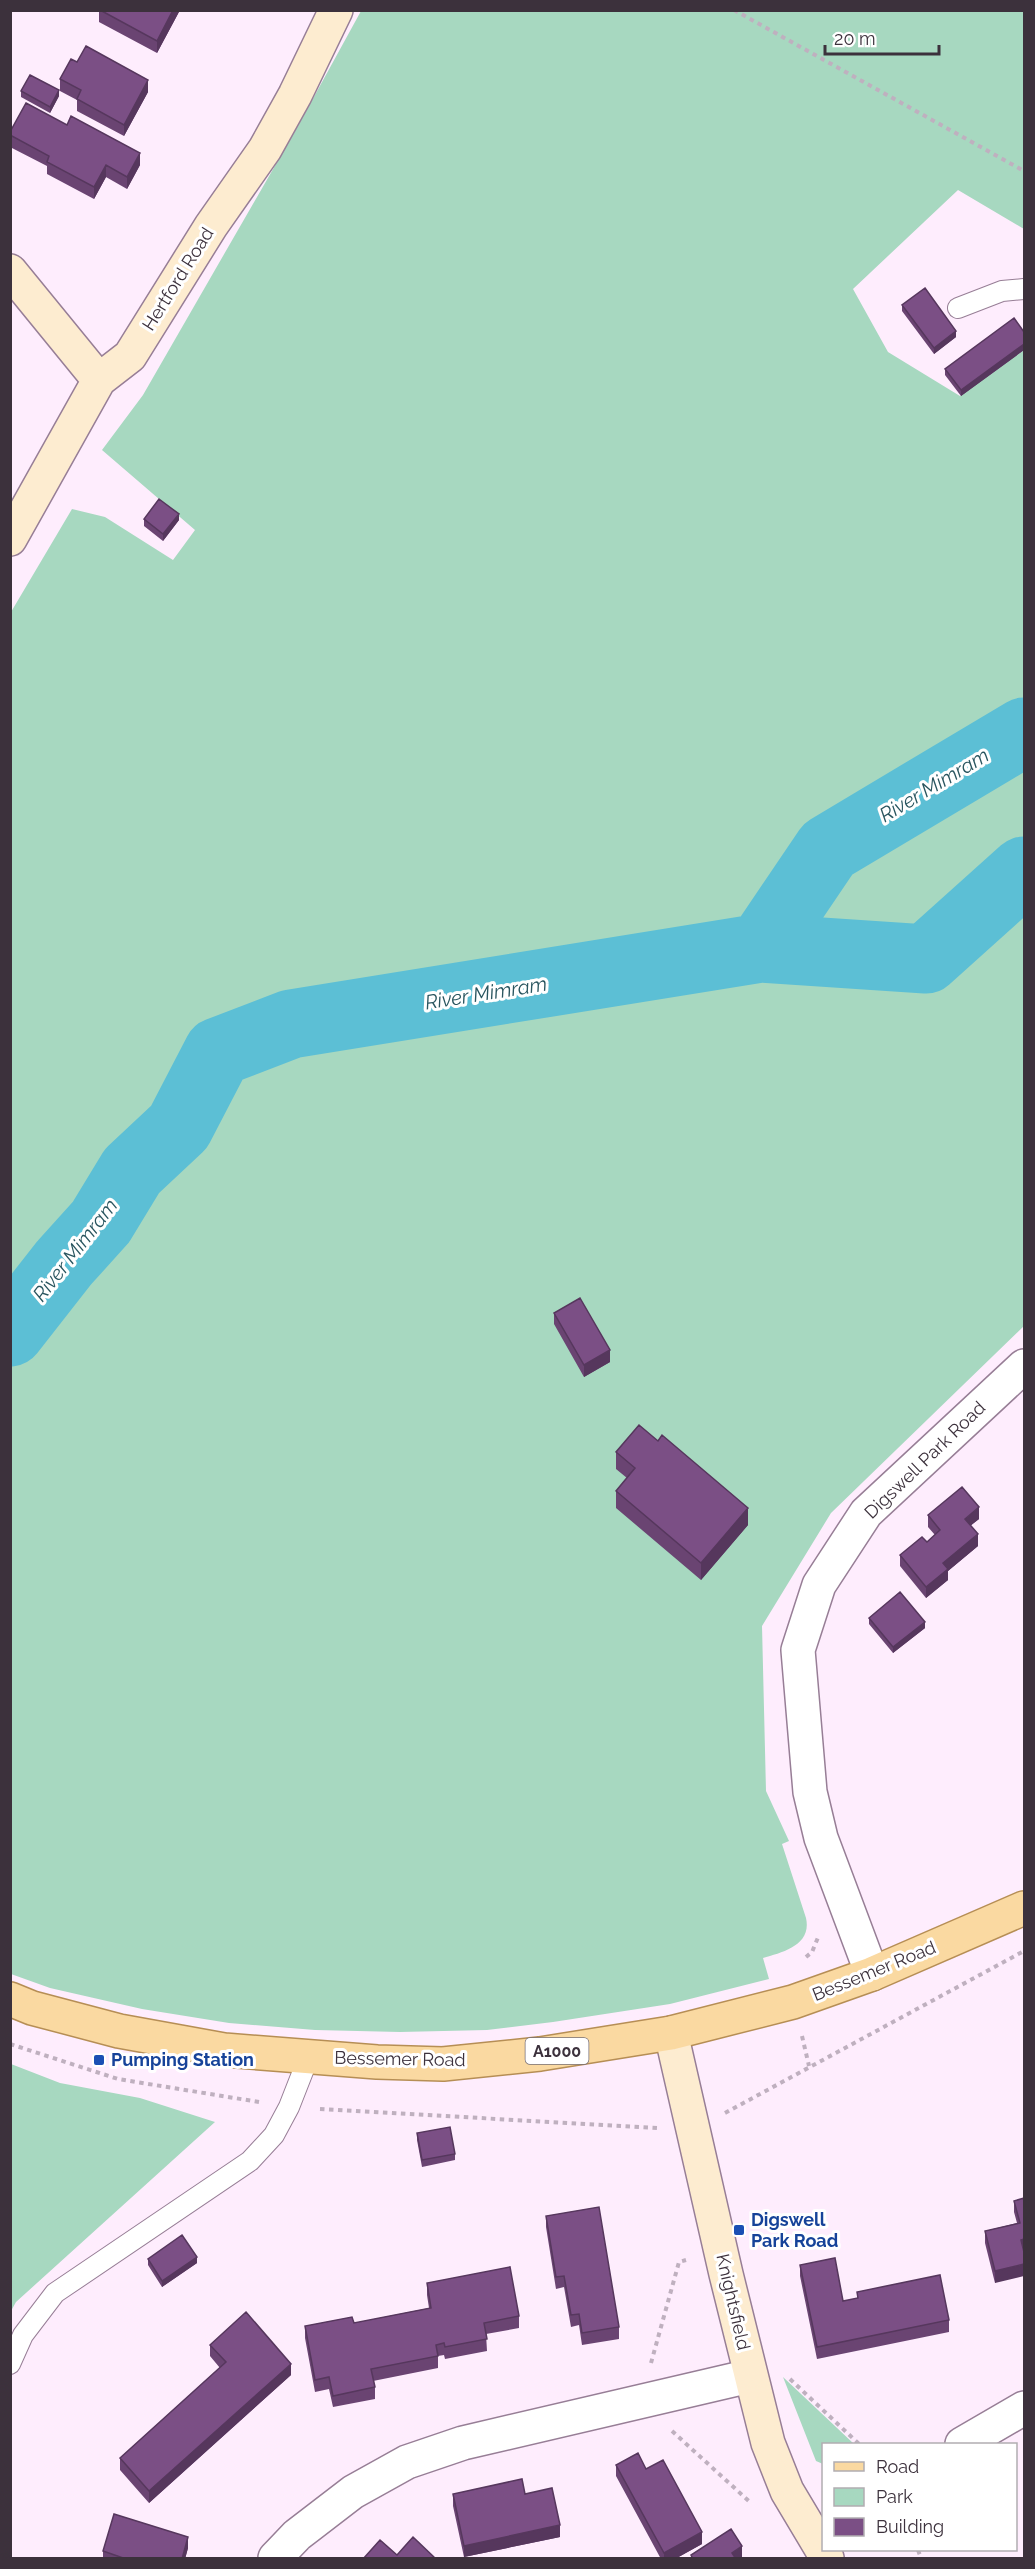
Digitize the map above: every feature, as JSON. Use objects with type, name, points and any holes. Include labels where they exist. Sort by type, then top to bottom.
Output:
[{"type":"main road","name":"Bessemer Road","points":[[10,1999],[32,2008],[119,2031],[224,2050],[443,2064],[540,2054],[671,2033],[793,2002],[872,1974],[1024,1908]]},
{"type":"street","name":"Hertford Road","points":[[10,539],[99,380],[130,356],[211,226],[266,148],[295,95],[336,10]]},
{"type":"street","points":[[10,272],[99,380]]},
{"type":"street","name":"Digswell Park Road","points":[[872,1974],[821,1838],[810,1792],[798,1650],[819,1586],[866,1513],[1024,1366]]},
{"type":"street","name":"Knightsfield","points":[[671,2033],[750,2376],[768,2443],[787,2491],[821,2540]]},
{"type":"street","points":[[275,2559],[297,2535],[352,2492],[407,2462],[463,2443],[750,2376]]},
{"type":"street","points":[[965,2443],[1024,2408]]},
{"type":"lane","points":[[958,308],[1002,291],[1024,290]]},
{"type":"lane","points":[[10,2364],[23,2335],[56,2293],[249,2161],[274,2135],[289,2107],[309,2056]]},
{"type":"path","points":[[734,10],[1024,171]]},
{"type":"path","points":[[721,2116],[1024,1950]]},
{"type":"path","points":[[10,2044],[118,2079],[289,2107],[663,2128]]},
{"type":"path","points":[[721,2251],[679,2262],[650,2367],[656,2398],[664,2424],[754,2505],[787,2491]]},
{"type":"path","points":[[750,2376],[780,2369],[857,2443]]},
{"type":"green space","points":[[361,11],[1024,11],[1024,229],[958,190],[853,289],[888,352],[960,396],[1024,350],[1024,1326],[831,1513],[762,1626],[766,1791],[789,1841],[782,1844],[806,1918],[805,1935],[787,1950],[763,1958],[769,1979],[670,2004],[487,2030],[400,2032],[315,2030],[229,2023],[142,2009],[50,1988],[11,1974],[11,612],[72,509],[105,517],[173,560],[195,530],[102,450],[143,395],[299,124]]},
{"type":"green space","points":[[11,2064],[60,2083],[140,2098],[215,2122],[16,2302],[11,2311]]},
{"type":"green space","points":[[783,2377],[853,2443],[822,2443],[822,2464],[816,2461]]},
{"type":"building","points":[[100,10],[173,10],[157,41]]},
{"type":"building","points":[[86,46],[148,80],[124,125],[77,99],[81,90],[60,79],[71,59],[77,62]]},
{"type":"building","points":[[30,75],[59,90],[50,107],[21,91]]},
{"type":"building","points":[[26,103],[67,125],[71,116],[140,153],[127,177],[106,165],[94,187],[47,162],[49,156],[10,135]]},
{"type":"building","points":[[925,288],[956,331],[934,348],[902,305]]},
{"type":"building","points":[[1014,318],[1024,332],[1024,344],[961,390],[945,369]]},
{"type":"building","points":[[159,499],[179,514],[163,534],[144,519]]},
{"type":"building","points":[[580,1298],[610,1350],[584,1365],[554,1313]]},
{"type":"building","points":[[639,1425],[658,1441],[662,1435],[748,1508],[701,1563],[616,1491],[635,1468],[616,1452]]},
{"type":"building","points":[[962,1487],[979,1507],[965,1519],[978,1534],[943,1563],[948,1569],[926,1587],[900,1555],[922,1537],[927,1542],[940,1530],[928,1515]]},
{"type":"building","points":[[900,1592],[925,1622],[893,1647],[869,1618]]},
{"type":"building","points":[[450,2127],[455,2154],[422,2160],[417,2133]]},
{"type":"building","points":[[1024,2198],[1024,2239],[1021,2240],[1024,2264],[995,2271],[985,2231],[1020,2223],[1014,2201]]},
{"type":"building","points":[[599,2207],[619,2327],[582,2333],[579,2314],[571,2315],[564,2276],[556,2277],[546,2216]]},
{"type":"building","points":[[182,2235],[197,2257],[162,2281],[148,2259]]},
{"type":"building","points":[[835,2258],[843,2301],[858,2298],[857,2292],[940,2275],[949,2320],[817,2347],[800,2265]]},
{"type":"building","points":[[510,2267],[519,2316],[484,2323],[487,2339],[445,2347],[444,2343],[436,2345],[438,2356],[371,2369],[375,2387],[333,2396],[329,2377],[315,2380],[305,2326],[352,2317],[354,2323],[431,2308],[427,2283]]},
{"type":"building","points":[[246,2312],[291,2364],[149,2491],[120,2458],[226,2362],[210,2345]]},
{"type":"building","points":[[638,2453],[646,2469],[663,2460],[702,2532],[664,2553],[616,2465]]},
{"type":"building","points":[[522,2479],[525,2494],[552,2488],[560,2525],[464,2546],[453,2494]]},
{"type":"building","points":[[114,2514],[188,2537],[182,2559],[126,2559],[103,2551]]},
{"type":"building","points":[[731,2529],[742,2546],[732,2553],[736,2559],[693,2559],[691,2555]]},
{"type":"building","points":[[413,2537],[436,2559],[363,2559],[380,2540],[397,2555]]},
{"type":"waterway","name":"River Mimram","points":[[10,1332],[64,1263],[101,1222],[132,1171],[179,1127],[218,1052],[291,1024],[761,948],[828,849],[1024,732]]},
{"type":"waterway","points":[[761,948],[926,959],[1024,871]]},
{"type":"place","name":"Pumping Station","points":[[99,2060]]},
{"type":"place","name":"Digswell Park Road","points":[[739,2230]]}]
